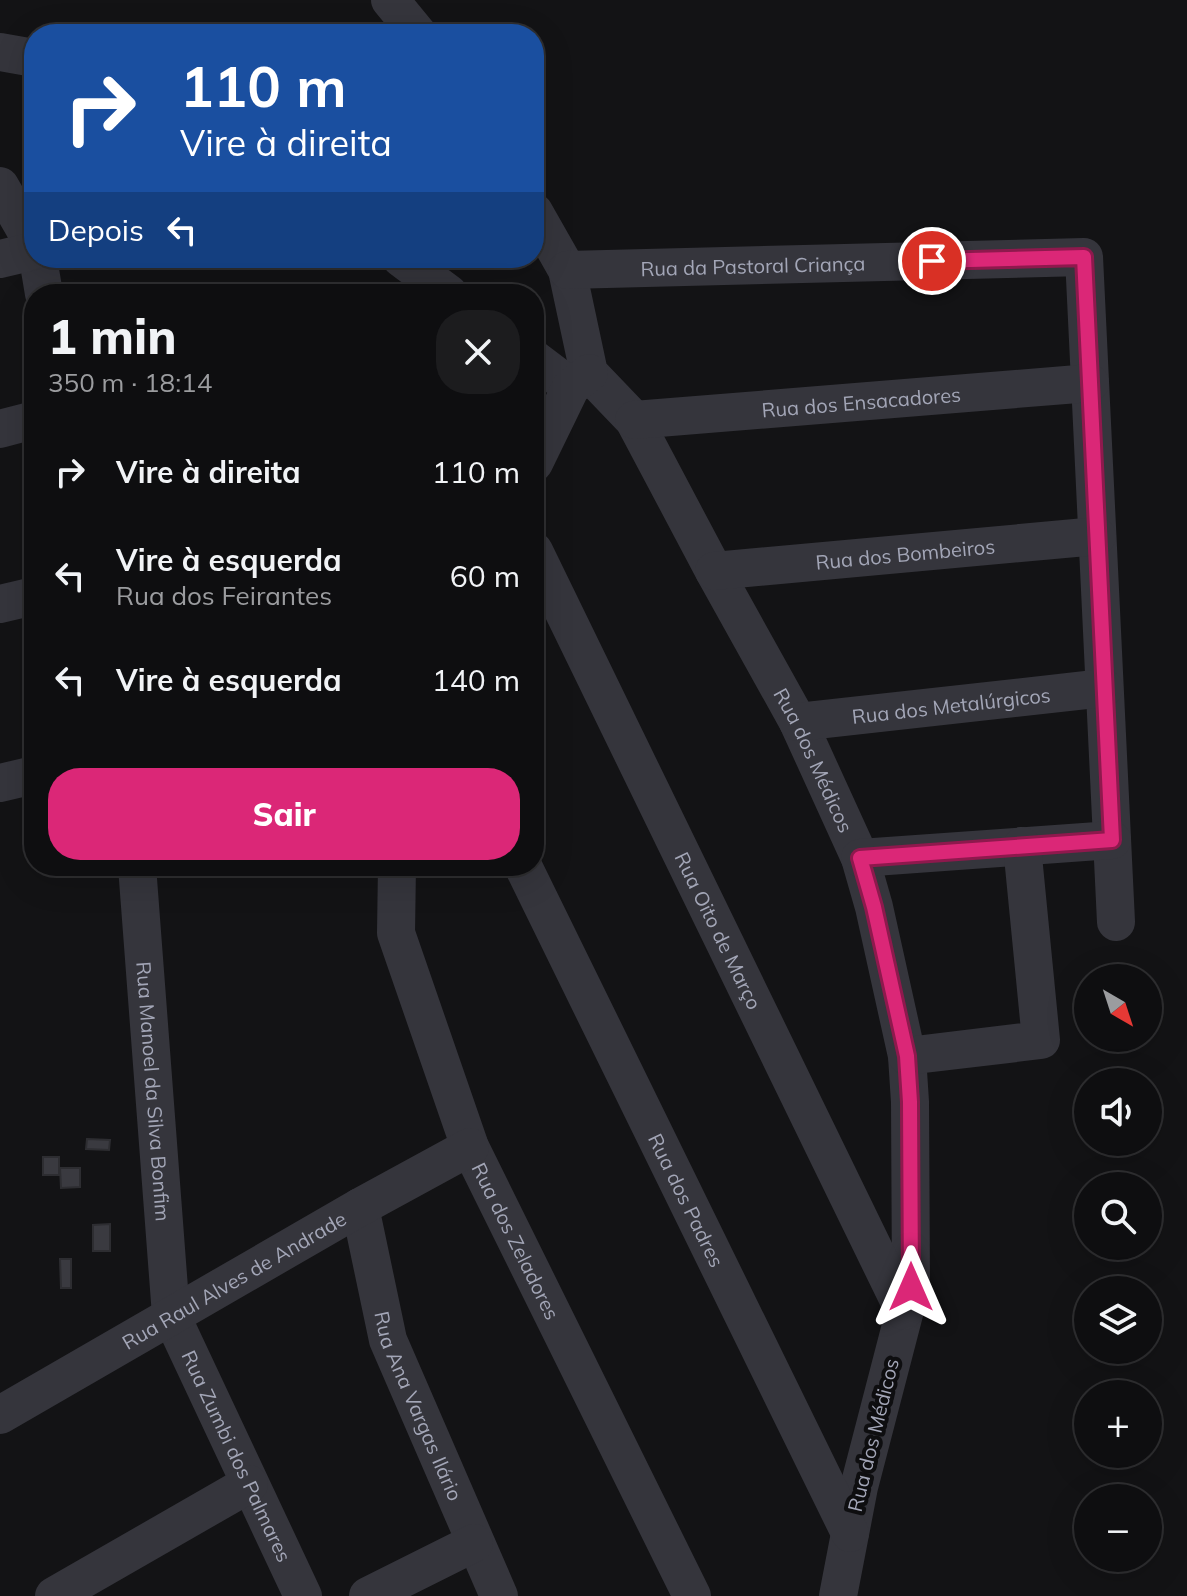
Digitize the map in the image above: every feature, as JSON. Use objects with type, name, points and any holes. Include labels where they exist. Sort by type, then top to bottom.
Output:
[{"type":"street","points":[[390,0],[410,24]]},
{"type":"street","points":[[0,52],[24,56]]},
{"type":"street","points":[[0,186],[24,230]]},
{"type":"street","points":[[544,230],[567,270],[580,380],[544,445]]},
{"type":"street","points":[[0,259],[24,251]]},
{"type":"street","name":"Rua da Pastoral Criança","points":[[567,270],[1084,257],[1090,383]]},
{"type":"street","points":[[414,268],[436,284]]},
{"type":"street","name":"Rua dos Médicos","points":[[544,364],[580,380],[634,420],[798,722],[860,858],[874,907],[907,1056],[911,1287],[859,1487],[838,1596]]},
{"type":"street","points":[[1090,383],[1116,922]]},
{"type":"street","name":"Rua dos Ensacadores","points":[[634,420],[1090,383]]},
{"type":"street","points":[[0,429],[24,423]]},
{"type":"street","name":"Rua dos Bombeiros","points":[[714,571],[1097,536]]},
{"type":"street","name":"Rua Oito de Março","points":[[545,596],[904,1311]]},
{"type":"street","points":[[0,604],[24,598]]},
{"type":"street","name":"Rua dos Metalúrgicos","points":[[798,722],[1104,688]]},
{"type":"street","points":[[0,783],[24,777]]},
{"type":"street","points":[[860,858],[1112,840]]},
{"type":"street","points":[[907,1056],[1041,1040],[1022,846]]},
{"type":"street","name":"Rua Manoel da Silva Bonfim","points":[[138,876],[171,1315]]},
{"type":"street","name":"Rua dos Zeladores","points":[[397,876],[396,933],[470,1147],[692,1596]]},
{"type":"street","name":"Rua dos Padres","points":[[528,876],[850,1533]]},
{"type":"street","name":"Rua Raul Alves de Andrade","points":[[0,1415],[470,1147]]},
{"type":"street","name":"Rua Ana Vargas Ilário","points":[[360,1207],[388,1340],[499,1596]]},
{"type":"street","name":"Rua Zumbi dos Palmares","points":[[171,1315],[303,1596]]},
{"type":"street","points":[[54,1596],[249,1484]]},
{"type":"street","points":[[368,1596],[474,1543]]},
{"type":"building","points":[[87,1139],[110,1140],[109,1150],[86,1149]]},
{"type":"building","points":[[43,1157],[59,1157],[59,1175],[43,1175]]},
{"type":"building","points":[[60,1168],[80,1168],[80,1187],[61,1188]]},
{"type":"building","points":[[110,1224],[110,1251],[93,1251],[93,1225]]},
{"type":"building","points":[[60,1259],[71,1259],[71,1288],[61,1288]]},
{"type":"route","points":[[911,1287],[907,1056],[860,858],[1112,840],[1084,257],[932,261]]}]
